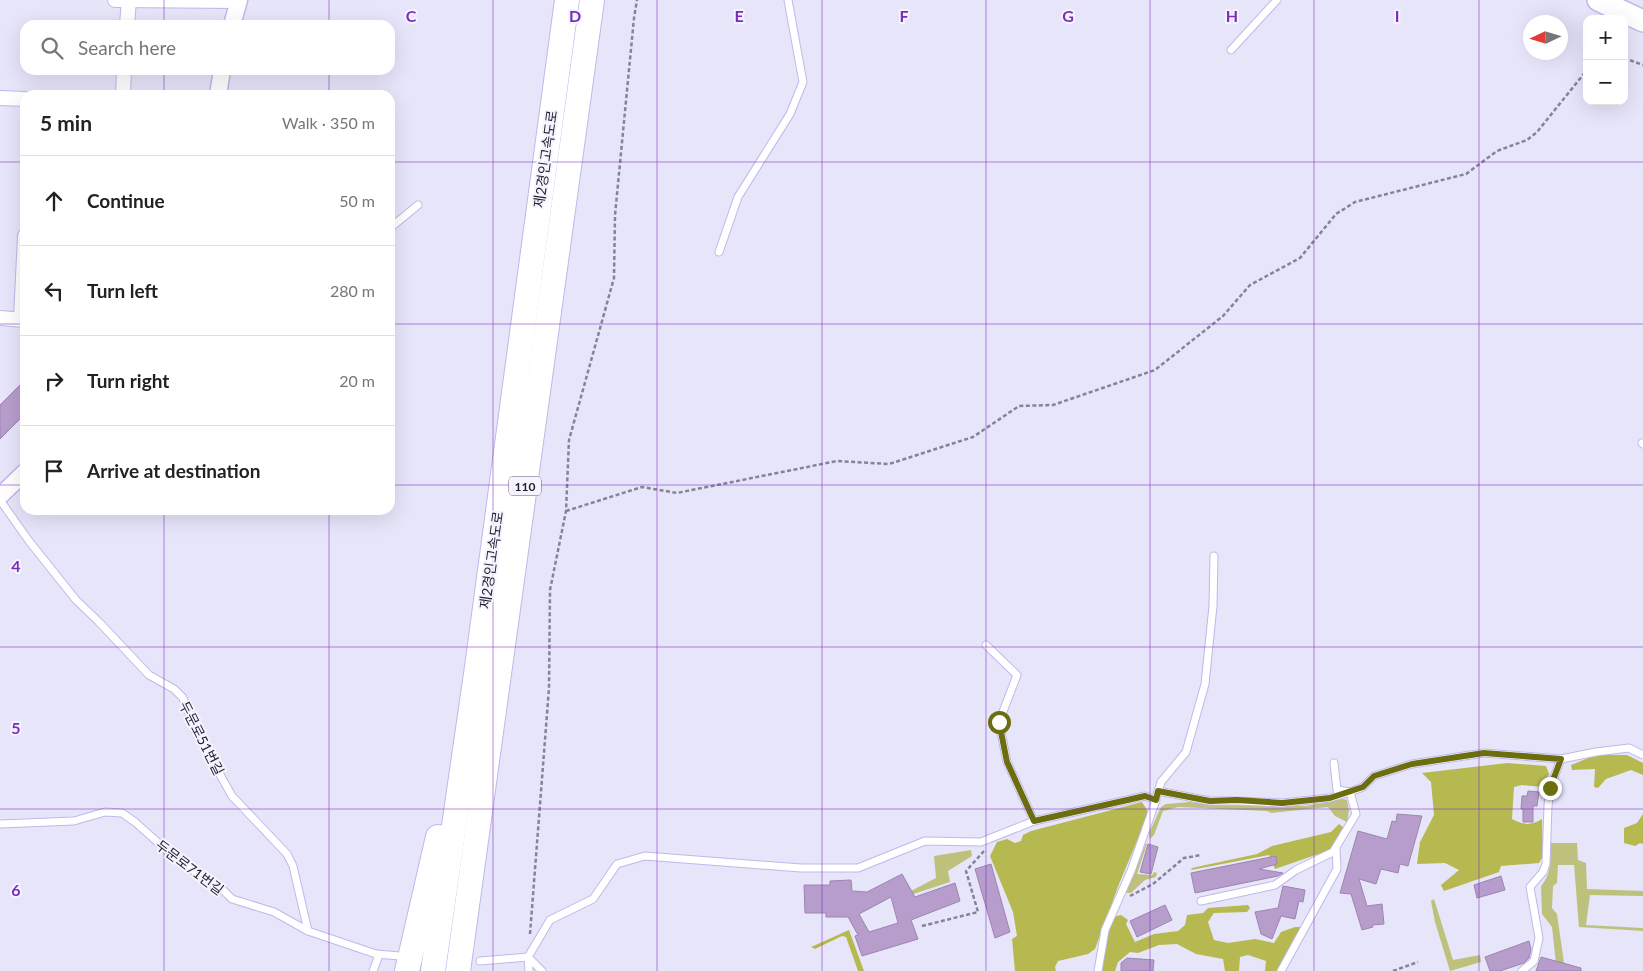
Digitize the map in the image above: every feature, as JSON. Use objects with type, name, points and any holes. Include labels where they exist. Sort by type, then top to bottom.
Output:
[{"type":"highway","name":"제2경인고속도로","points":[[433,971],[567,0]]},
{"type":"highway","name":"제2경인고속도로","points":[[458,971],[592,0]]},
{"type":"highway","points":[[404,964],[476,668]]},
{"type":"main road","points":[[1598,0],[1643,21]]},
{"type":"main road","points":[[1622,0],[1643,10]]},
{"type":"street","points":[[115,0],[238,0],[233,20]]},
{"type":"street","points":[[127,20],[129,0]]},
{"type":"street","points":[[123,90],[124,75]]},
{"type":"street","points":[[219,90],[221,75]]},
{"type":"street","points":[[0,98],[20,99]]},
{"type":"street","points":[[0,318],[20,320]]},
{"type":"street","points":[[0,496],[20,477]]},
{"type":"lane","points":[[718,252],[738,197],[790,114],[804,82],[788,0]]},
{"type":"lane","points":[[1231,50],[1276,0]]},
{"type":"lane","points":[[395,224],[418,205]]},
{"type":"lane","name":"두문로51번길","points":[[0,500],[29,542],[76,600],[149,675],[174,689],[183,698],[195,730],[232,796],[287,854],[293,866],[308,931]]},
{"type":"lane","points":[[1098,971],[1105,930],[1131,871],[1156,800],[1160,782],[1186,752],[1205,684],[1213,606],[1214,556]]},
{"type":"lane","points":[[986,646],[1017,675],[999,722],[1007,762],[1034,821]]},
{"type":"lane","points":[[1158,791],[1210,801],[1237,800],[1282,803],[1330,798],[1363,787],[1374,776],[1412,764],[1484,753],[1561,759],[1629,748],[1643,755]]},
{"type":"lane","points":[[1522,971],[1534,961],[1539,938],[1530,887],[1543,872],[1546,864],[1550,788],[1561,759]]},
{"type":"lane","points":[[1334,763],[1337,790],[1350,792]]},
{"type":"lane","points":[[1201,901],[1275,885],[1296,870],[1333,852],[1356,814],[1350,792]]},
{"type":"lane","points":[[529,971],[528,957],[550,920],[593,899],[617,864],[646,856],[802,868],[858,868],[926,842],[983,841],[1034,821],[1145,796],[1156,800]]},
{"type":"lane","name":"두문로71번길","points":[[0,824],[74,821],[105,812],[122,813],[135,822],[181,863],[222,889],[232,899],[274,912],[308,931],[404,964]]},
{"type":"lane","points":[[1282,971],[1337,869],[1336,847]]},
{"type":"lane","points":[[373,971],[377,954]]},
{"type":"lane","points":[[480,961],[528,957],[542,971]]},
{"type":"path","points":[[528,957],[549,688],[550,590],[566,511],[569,440],[614,278],[615,215],[637,0]]},
{"type":"path","points":[[1628,59],[1643,65]]},
{"type":"path","points":[[566,511],[642,487],[677,493],[837,462],[889,464],[973,437],[1019,406],[1053,406],[1155,370],[1223,316],[1250,285],[1300,258],[1336,214],[1355,202],[1466,174],[1497,151],[1527,140],[1537,132],[1583,75]]},
{"type":"path","points":[[922,926],[978,912],[966,871],[985,850],[983,841]]},
{"type":"path","points":[[1116,904],[1153,884],[1184,858],[1201,855]]},
{"type":"path","points":[[1393,971],[1418,962]]},
{"type":"green space","points":[[1343,799],[1347,800],[1349,811],[1347,822],[1335,816],[1328,807],[1271,813],[1267,811],[1178,807],[1163,811],[1154,835],[1150,839],[1149,833],[1161,807],[1166,804],[1190,802],[1219,805],[1306,806]]},
{"type":"green space","points":[[1146,843],[1137,874],[1152,875],[1154,872],[1157,873],[1156,877],[1145,880],[1131,893],[1126,893]]},
{"type":"green space","points":[[1551,843],[1577,843],[1578,860],[1586,863],[1587,889],[1643,891],[1643,896],[1590,895],[1586,925],[1643,928],[1643,931],[1579,927],[1574,865],[1558,865],[1557,883],[1553,886],[1552,908],[1557,914],[1564,963],[1562,971],[1556,964],[1552,927],[1542,914],[1541,886],[1549,871]]},
{"type":"green space","points":[[971,850],[972,856],[948,871],[950,882],[901,898],[936,878],[934,856]]},
{"type":"green space","points":[[1434,899],[1453,960],[1480,955],[1481,962],[1450,971],[1435,922],[1431,901]]},
{"type":"shaded area","points":[[1596,755],[1627,755],[1643,763],[1643,775],[1631,770],[1606,779],[1598,788],[1594,787],[1595,769],[1572,770],[1571,765]]},
{"type":"shaded area","points":[[1507,763],[1546,766],[1549,774],[1543,787],[1522,785],[1514,787],[1512,819],[1527,824],[1542,819],[1543,856],[1539,863],[1501,866],[1499,872],[1444,891],[1441,885],[1459,870],[1445,863],[1417,864],[1420,842],[1434,815],[1431,782],[1422,773]]},
{"type":"shaded area","points":[[1142,802],[1147,810],[1147,817],[1095,949],[1088,954],[1058,961],[1055,967],[1056,971],[1015,971],[1012,939],[1017,936],[1013,912],[990,856],[997,842],[1007,839],[1015,843],[1021,841],[1023,835],[1031,831]]},
{"type":"shaded area","points":[[1643,814],[1643,844],[1640,843],[1635,846],[1624,843],[1624,828],[1637,823]]},
{"type":"shaded area","points":[[1339,824],[1344,828],[1330,850],[1275,869],[1269,855],[1191,870],[1192,868],[1257,854],[1272,846],[1331,832]]},
{"type":"shaded area","points":[[1248,905],[1250,908],[1247,912],[1214,913],[1208,922],[1214,940],[1228,943],[1255,939],[1274,943],[1281,932],[1301,927],[1277,971],[1265,971],[1266,961],[1248,955],[1240,957],[1239,971],[1225,971],[1223,959],[1196,954],[1177,944],[1159,945],[1138,953],[1130,952],[1118,962],[1115,971],[1102,971],[1105,940],[1113,917],[1121,915],[1128,920],[1126,924],[1135,942],[1154,934],[1178,931],[1185,925],[1187,915],[1203,913],[1208,908]]},
{"type":"shaded area","points":[[849,930],[864,971],[858,971],[846,937],[842,936],[815,949],[811,947]]},
{"type":"building","points":[[20,385],[20,419],[0,439],[0,405]]},
{"type":"building","points":[[1528,791],[1539,792],[1537,806],[1533,806],[1533,822],[1523,822],[1522,796],[1527,796]]},
{"type":"building","points":[[1397,814],[1422,816],[1408,866],[1400,864],[1398,873],[1381,869],[1376,884],[1359,879],[1367,906],[1382,904],[1384,924],[1372,925],[1373,927],[1362,930],[1351,894],[1340,893],[1358,831],[1387,839],[1392,821],[1396,822]]},
{"type":"building","points":[[1148,844],[1158,847],[1151,874],[1140,872]]},
{"type":"building","points":[[1276,856],[1277,864],[1259,869],[1283,873],[1278,876],[1195,893],[1191,873]]},
{"type":"building","points":[[991,864],[1010,932],[995,938],[975,869]]},
{"type":"building","points":[[902,874],[915,897],[955,883],[960,901],[911,920],[918,939],[862,956],[855,936],[858,935],[848,917],[826,917],[826,913],[805,913],[804,885],[830,885],[830,881],[851,880],[852,891],[867,892]],"holes":[[[891,897],[898,923],[869,932],[859,914]]]},
{"type":"building","points":[[1501,876],[1505,890],[1477,898],[1474,885]]},
{"type":"building","points":[[1283,886],[1305,890],[1303,902],[1299,901],[1295,919],[1281,916],[1272,939],[1261,934],[1255,912],[1278,908]]},
{"type":"building","points":[[1165,905],[1172,920],[1137,937],[1130,921]]},
{"type":"building","points":[[1529,941],[1531,949],[1529,958],[1524,963],[1500,971],[1490,971],[1485,957]]},
{"type":"building","points":[[1541,957],[1581,968],[1581,971],[1536,971]]},
{"type":"building","points":[[1127,958],[1154,960],[1153,971],[1121,971],[1121,963]]},
{"type":"route","points":[[999,722],[1007,762],[1034,821],[1145,796],[1156,800],[1158,791],[1210,801],[1237,800],[1282,803],[1330,798],[1363,787],[1374,776],[1412,764],[1484,753],[1561,759],[1550,788]]}]
